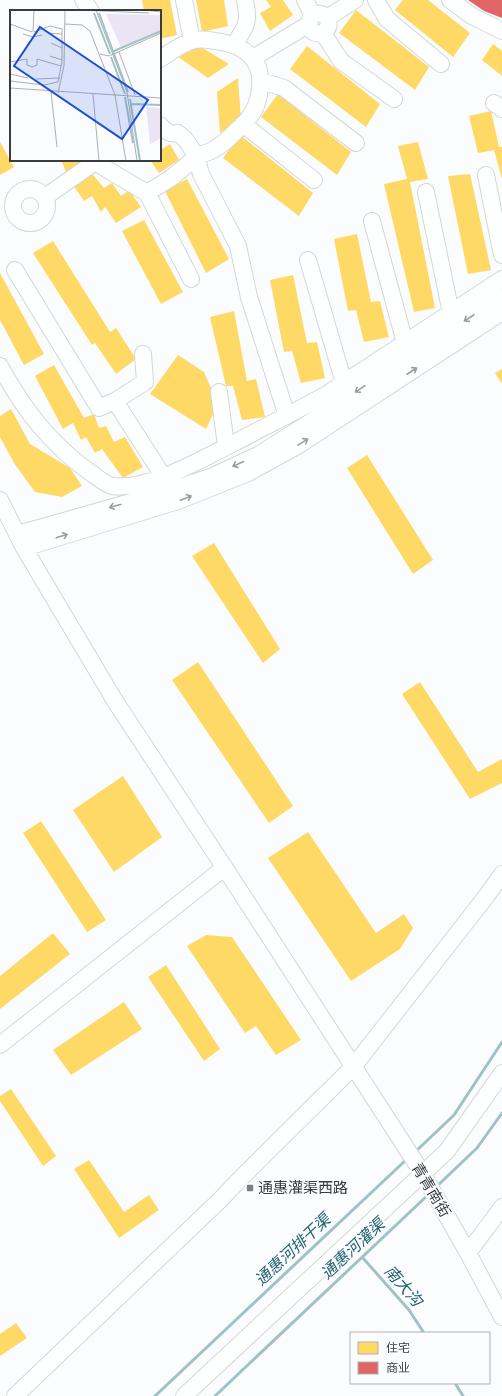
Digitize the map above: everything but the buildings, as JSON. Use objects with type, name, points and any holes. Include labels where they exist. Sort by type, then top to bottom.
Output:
[{"type":"street","points":[[84,0],[90,10]]},
{"type":"street","points":[[184,0],[192,41]]},
{"type":"street","points":[[234,45],[247,22],[248,13],[245,0]]},
{"type":"street","points":[[305,0],[317,25],[341,61],[394,99]]},
{"type":"street","points":[[258,69],[317,25],[355,0]]},
{"type":"street","points":[[376,0],[387,19],[441,64]]},
{"type":"street","points":[[450,0],[472,16],[502,31]]},
{"type":"street","points":[[161,58],[186,42],[197,39],[212,40],[234,45],[245,51],[258,69],[356,143]]},
{"type":"street","points":[[147,193],[171,178],[199,154],[207,153],[219,146],[248,119],[259,96],[258,69]]},
{"type":"street","points":[[243,124],[314,180]]},
{"type":"street","points":[[161,126],[172,134],[178,133],[186,140],[193,150],[199,154]]},
{"type":"street","points":[[199,154],[198,163],[201,174],[238,246],[249,297],[287,416]]},
{"type":"street","points":[[45,197],[97,161]]},
{"type":"street","points":[[99,161],[103,167],[147,193],[191,280]]},
{"type":"street","points":[[486,175],[502,255]]},
{"type":"street","points":[[426,192],[451,313]]},
{"type":"street","points":[[372,221],[405,343]]},
{"type":"street","points":[[308,260],[344,383]]},
{"type":"street","points":[[15,270],[99,408],[115,401],[145,382],[143,354]]},
{"type":"street","points":[[0,366],[7,380],[42,430],[70,456],[97,477],[110,485],[125,486],[150,481],[181,469],[321,398],[502,279]]},
{"type":"street","points":[[21,541],[213,476],[258,455],[502,297]]},
{"type":"street","points":[[21,541],[178,502],[248,473],[299,444],[502,312]]},
{"type":"street","points":[[219,392],[226,446]]},
{"type":"street","points":[[115,401],[163,476]]},
{"type":"street","name":"青青南街","points":[[0,500],[21,541],[115,701],[411,1155],[468,1253],[502,1317]]},
{"type":"street","points":[[0,1045],[224,868]]},
{"type":"street","points":[[15,1396],[219,1201],[354,1067],[502,874]]},
{"type":"street","points":[[184,1396],[429,1185],[447,1151],[502,1073]]},
{"type":"street","points":[[468,1253],[502,1208]]},
{"type":"waterway","name":"通惠河排干渠","points":[[414,1153],[454,1115],[502,1042]]},
{"type":"waterway","name":"通惠河灌渠","points":[[435,1188],[477,1148],[502,1113]]},
{"type":"waterway","name":"通惠河排干渠","points":[[155,1396],[407,1159]]},
{"type":"waterway","name":"通惠河灌渠","points":[[215,1396],[429,1194]]},
{"type":"waterway","name":"南大沟","points":[[362,1257],[409,1310],[423,1332]]},
{"type":"waterway","name":"南大沟","points":[[456,1384],[463,1396]]},
{"type":"place","name":"通惠灌渠西路","points":[[250,1188]]}]
